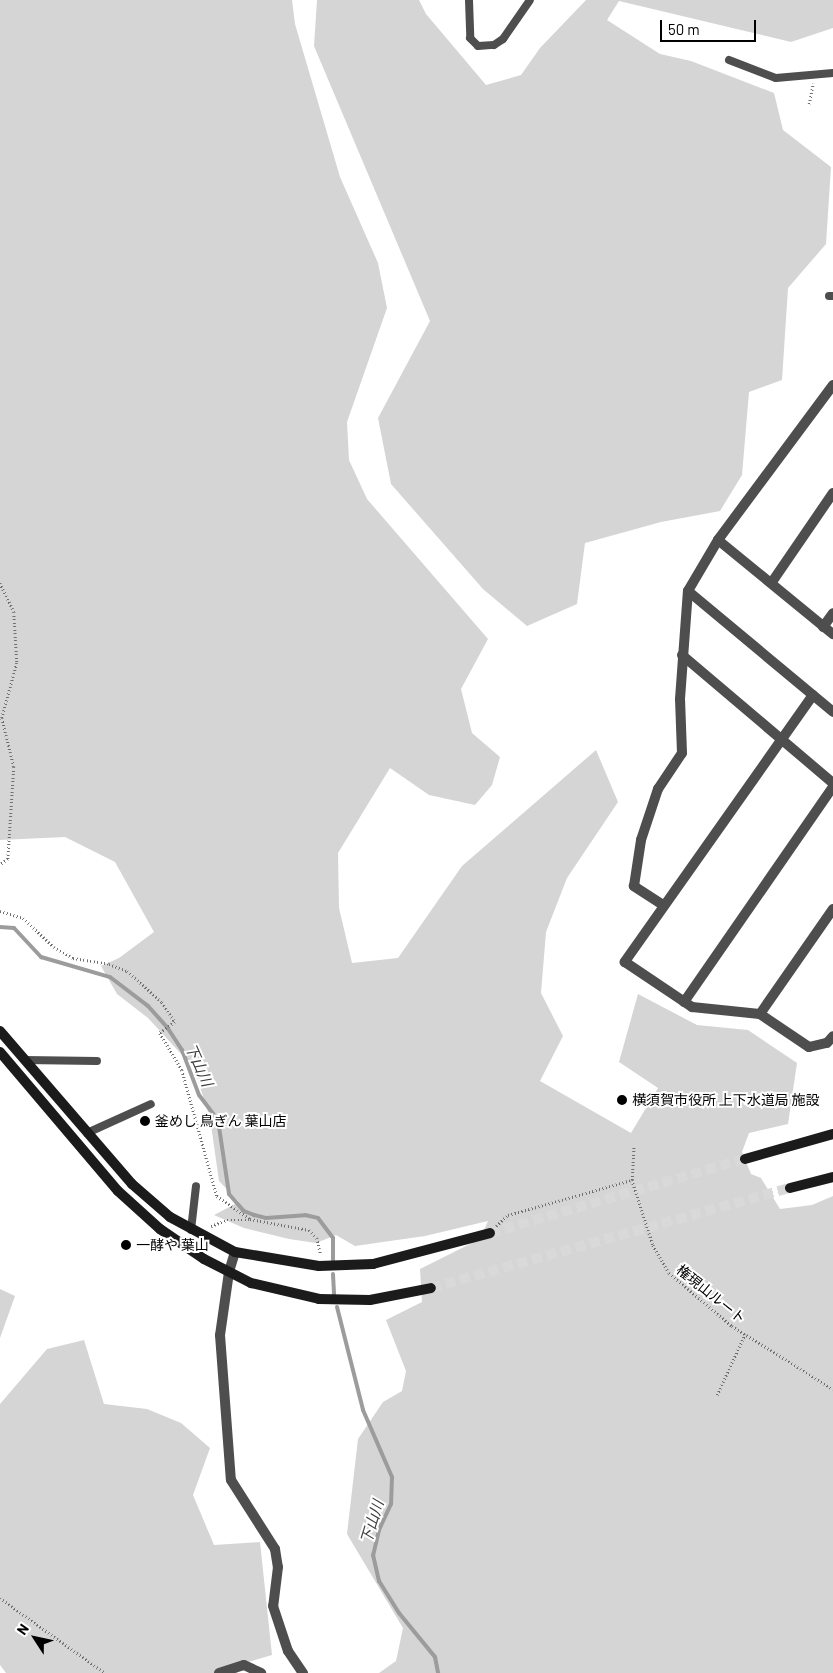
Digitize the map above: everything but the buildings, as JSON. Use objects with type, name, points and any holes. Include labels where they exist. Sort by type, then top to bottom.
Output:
[{"type":"street","points":[[663,905],[634,886],[641,840],[658,789],[682,754],[682,655],[688,591],[718,540],[833,385]]},
{"type":"street","points":[[772,582],[833,494]]},
{"type":"street","points":[[718,540],[772,582],[833,634]]},
{"type":"street","points":[[688,591],[833,712]]},
{"type":"street","points":[[823,626],[833,613]]},
{"type":"street","points":[[682,655],[783,738],[833,783]]},
{"type":"street","points":[[813,695],[663,905],[625,962],[692,1007],[760,1014],[809,1047],[827,1043],[833,1036]]},
{"type":"street","points":[[684,1002],[833,787]]},
{"type":"street","points":[[760,1014],[833,909]]},
{"type":"street","points":[[0,1031],[132,1184],[170,1217],[235,1252],[262,1259],[324,1266],[373,1264],[490,1232]]},
{"type":"street","points":[[0,1052],[118,1191],[141,1214],[180,1244],[229,1272],[276,1291],[319,1299],[370,1300],[431,1288]]},
{"type":"street","points":[[745,1159],[833,1134]]},
{"type":"street","points":[[790,1188],[833,1176]]},
{"type":"street","points":[[235,1252],[229,1272],[220,1353],[231,1480],[275,1549],[278,1567],[273,1606],[288,1651],[303,1673]]},
{"type":"street","points":[[219,1673],[244,1664],[261,1673]]},
{"type":"lane","points":[[469,0],[470,38],[478,46],[494,45],[503,39],[530,0]]},
{"type":"lane","points":[[729,60],[776,78],[833,73]]},
{"type":"lane","points":[[25,1060],[97,1061]]},
{"type":"lane","points":[[87,1133],[151,1104]]},
{"type":"lane","points":[[193,1231],[196,1186]]},
{"type":"path","points":[[809,104],[815,74]]},
{"type":"path","points":[[0,582],[14,612],[17,663],[2,718],[14,767],[8,859],[0,866]]},
{"type":"path","points":[[0,912],[23,918],[54,947],[73,958],[109,964],[126,971],[162,1002],[175,1022],[160,1033],[182,1070],[217,1196],[250,1219]]},
{"type":"path","points":[[490,1232],[508,1214],[632,1180],[634,1145]]},
{"type":"path","name":"権現山ルート","points":[[632,1180],[652,1245],[669,1273],[745,1334],[833,1389]]},
{"type":"path","points":[[193,1231],[227,1220],[250,1219],[309,1230],[317,1238],[324,1266]]},
{"type":"path","points":[[717,1396],[745,1334]]},
{"type":"path","points":[[0,1598],[104,1673]]},
{"type":"shaded area","points":[[0,0],[292,0],[295,24],[340,177],[378,263],[387,308],[347,422],[349,460],[367,499],[488,639],[461,689],[472,733],[500,757],[492,785],[475,805],[429,795],[390,768],[338,853],[339,908],[352,963],[398,958],[462,866],[596,750],[618,802],[567,878],[546,932],[541,993],[563,1036],[540,1081],[631,1133],[658,1088],[619,1062],[638,994],[697,1025],[748,1030],[797,1063],[788,1124],[749,1133],[742,1152],[751,1174],[761,1178],[780,1209],[812,1205],[833,1196],[833,1673],[379,1673],[396,1661],[403,1628],[347,1534],[358,1439],[383,1402],[402,1391],[406,1371],[386,1320],[422,1302],[420,1269],[480,1239],[488,1221],[425,1236],[355,1246],[336,1235],[316,1243],[289,1239],[244,1228],[214,1215],[239,1202],[219,1181],[210,1118],[194,1068],[148,1018],[117,994],[101,966],[119,958],[154,932],[115,862],[65,837],[0,840]]},
{"type":"shaded area","points":[[317,0],[419,0],[426,14],[486,85],[521,75],[540,48],[586,0],[833,0],[833,28],[791,42],[619,1],[607,20],[660,54],[691,61],[774,93],[783,130],[831,167],[826,244],[788,288],[782,380],[749,392],[742,475],[720,511],[661,522],[585,543],[577,604],[527,626],[483,589],[391,484],[378,418],[430,321],[314,46]]},
{"type":"shaded area","points":[[0,1289],[15,1296],[0,1338]]},
{"type":"shaded area","points":[[84,1340],[104,1404],[147,1409],[181,1423],[210,1448],[193,1495],[214,1545],[260,1542],[272,1655],[231,1667],[238,1673],[6,1673],[0,1665],[0,1404],[47,1349]]},
{"type":"waterway","name":"下山川","points":[[0,927],[14,928],[41,957],[110,977],[148,1006],[167,1027],[182,1050],[199,1095],[218,1120],[229,1194],[244,1211],[254,1215],[266,1218],[305,1215],[318,1218],[333,1238],[333,1261]]},
{"type":"waterway","name":"下山川","points":[[333,1274],[334,1296]]},
{"type":"waterway","name":"下山川","points":[[337,1307],[363,1410],[392,1477],[391,1504],[379,1530],[373,1555],[379,1581],[399,1613],[435,1657],[438,1673]]},
{"type":"tunnel","points":[[490,1233],[745,1159]]},
{"type":"tunnel","points":[[431,1288],[790,1188]]},
{"type":"place","name":"横須賀市役所 上下水道局 施設","points":[[622,1100]]},
{"type":"place","name":"釜めし 鳥ぎん 葉山店","points":[[145,1121]]},
{"type":"place","name":"一酵や 葉山","points":[[126,1245]]}]
